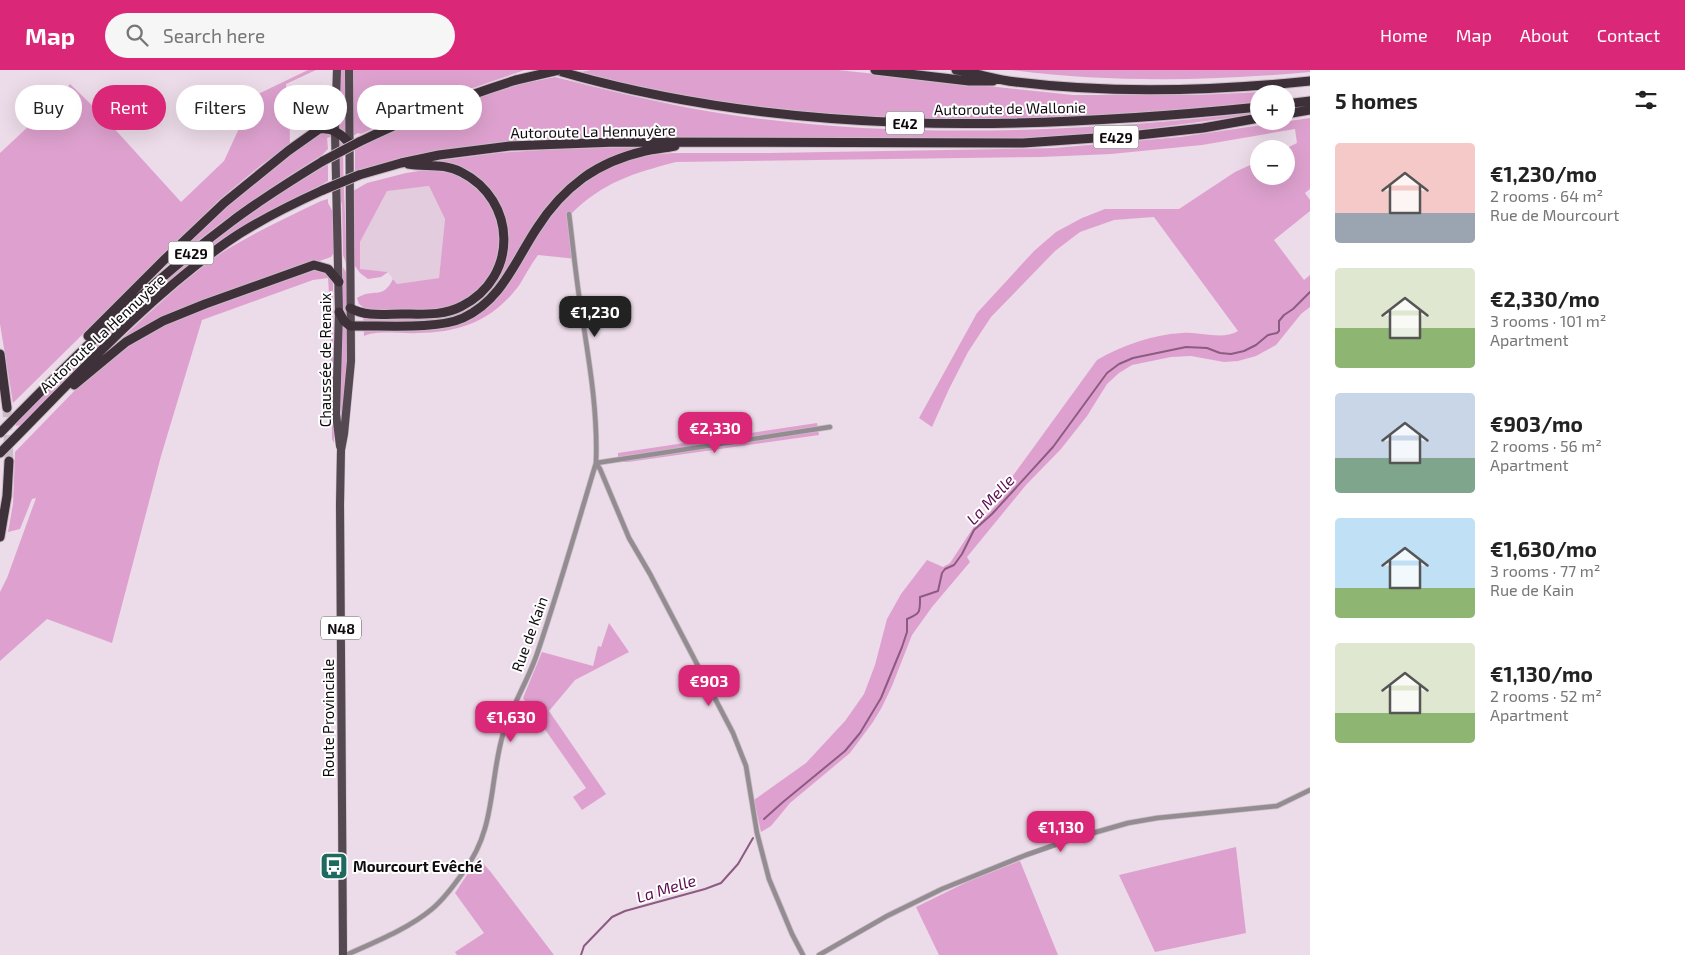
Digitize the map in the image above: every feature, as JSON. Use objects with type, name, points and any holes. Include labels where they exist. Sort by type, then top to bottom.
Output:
[{"type":"highway","name":"Autoroute de Wallonie","points":[[555,70],[616,86],[708,104],[762,112],[859,121],[948,124],[1048,122],[1163,116],[1250,108]]},
{"type":"highway","name":"Autoroute La Hennuyère","points":[[0,433],[70,362],[171,269],[232,221],[323,161],[358,142],[418,114],[459,98],[516,80],[560,70]]},
{"type":"highway","points":[[875,70],[968,81],[1013,82]]},
{"type":"highway","name":"Autoroute de Wallonie","points":[[956,70],[1013,82],[1102,89],[1187,90],[1310,81]]},
{"type":"highway","points":[[1295,103],[1310,101]]},
{"type":"highway","points":[[1295,112],[1310,110]]},
{"type":"highway","name":"Autoroute La Hennuyère","points":[[0,453],[108,344],[195,267],[249,228],[282,209],[359,175],[401,163],[439,154],[518,145],[608,142],[1024,142],[1139,135],[1203,128],[1250,120]]},
{"type":"highway","points":[[70,362],[79,345],[200,225],[258,174],[318,130]]},
{"type":"highway","points":[[332,130],[349,143]]},
{"type":"highway","points":[[339,312],[344,321],[350,326],[435,324],[462,318],[488,302],[507,279],[536,229],[552,206],[583,178],[610,163],[626,157],[687,142]]},
{"type":"highway","points":[[350,308],[365,314],[436,314],[450,311],[462,307],[476,298],[490,283],[498,270],[504,240],[498,211],[491,196],[482,185],[459,171],[445,166],[401,163]]},
{"type":"highway","points":[[35,416],[52,406],[87,373],[126,342],[176,316],[314,265],[328,269],[339,282]]},
{"type":"highway","points":[[0,354],[7,408]]},
{"type":"highway","points":[[0,537],[8,496],[9,461]]},
{"type":"main road","name":"Chaussée de Renaix","points":[[337,70],[337,85]]},
{"type":"main road","name":"Chaussée de Renaix","points":[[341,450],[350,378],[349,70]]},
{"type":"main road","name":"Chaussée de Renaix","points":[[335,131],[339,282],[336,414],[337,433],[341,450]]},
{"type":"main road","name":"Route Provinciale","points":[[341,450],[344,955]]},
{"type":"street","points":[[569,214],[577,284],[593,388],[596,463],[629,538],[734,733],[746,766],[757,833],[769,879],[803,955]]},
{"type":"street","points":[[596,463],[830,427]]},
{"type":"street","name":"Rue de Kain","points":[[344,955],[409,924],[433,908],[465,870],[474,855],[488,823],[499,749],[504,732],[538,653],[596,463]]},
{"type":"street","points":[[819,955],[887,916],[942,889],[1026,855],[1072,839],[1128,823],[1157,818],[1277,806],[1310,790]]},
{"type":"shaded area","points":[[308,70],[316,70],[286,85],[277,85]]},
{"type":"shaded area","points":[[339,70],[345,70],[345,85],[339,85]]},
{"type":"shaded area","points":[[352,70],[525,70],[481,85],[357,85],[357,130],[370,130],[353,136]]},
{"type":"shaded area","points":[[591,70],[838,70],[1073,95],[1194,95],[1250,93],[1250,103],[1194,109],[1062,118],[929,120],[797,112],[732,104],[576,73]]},
{"type":"shaded area","points":[[1012,70],[1310,70],[1310,72],[1198,79],[1124,79]]},
{"type":"shaded area","points":[[555,77],[643,98],[732,115],[797,123],[863,128],[995,130],[1061,128],[1193,119],[1250,113],[1250,115],[1146,129],[1026,139],[562,140],[361,172],[359,170],[355,171],[355,150],[390,130],[482,130],[482,94]]},
{"type":"shaded area","points":[[274,86],[274,130],[290,130],[290,144],[219,200],[13,403],[0,324],[0,153],[25,130],[82,130],[82,96],[92,105],[92,130],[116,130],[181,202],[224,161],[238,130],[264,130],[264,91]]},
{"type":"shaded area","points":[[1310,118],[1310,189],[1305,193],[1310,200],[1310,211],[1274,240],[1304,280],[1310,275],[1310,307],[1301,314],[1276,345],[1256,356],[1238,361],[1224,362],[1191,356],[1171,357],[1132,365],[1107,384],[1087,416],[1061,449],[1026,485],[967,557],[970,562],[932,607],[912,635],[882,707],[850,753],[790,803],[771,826],[761,832],[754,800],[806,763],[845,721],[864,694],[875,665],[887,619],[901,594],[927,560],[943,567],[950,563],[977,522],[987,515],[1014,485],[1009,481],[1097,360],[1127,345],[1148,338],[1189,333],[1218,336],[1238,331],[1154,217],[1114,220],[1080,232],[1055,251],[991,317],[968,352],[932,427],[919,418],[977,313],[1034,251],[1056,232],[1082,218],[1105,209],[1179,209],[1235,172],[1250,165],[1250,185],[1295,185],[1295,144],[1297,143],[1295,120]]},
{"type":"shaded area","points":[[1250,127],[1250,130],[1289,130],[1202,145],[1111,154],[1041,157],[676,162],[646,170],[620,180],[607,186],[583,203],[571,214],[577,259],[538,255],[510,296],[488,315],[462,327],[448,330],[369,334],[364,336],[363,307],[359,304],[357,298],[368,293],[385,290],[393,279],[397,284],[439,278],[445,219],[429,186],[387,191],[360,242],[360,269],[388,272],[381,277],[368,279],[355,266],[353,191],[367,183],[406,173],[432,169],[436,161],[497,153],[556,149],[644,147],[646,155],[674,153],[1054,148],[1180,137]]},
{"type":"shaded area","points":[[339,130],[346,130],[346,136]]},
{"type":"shaded area","points":[[321,132],[332,133],[332,136],[327,138],[328,149],[322,155],[229,217],[141,287],[234,197]]},
{"type":"shaded area","points":[[341,140],[343,145],[347,266],[343,255],[342,204],[339,197],[339,143]]},
{"type":"shaded area","points":[[328,165],[328,181],[228,238],[21,425],[16,426],[16,421],[78,360],[141,300],[185,262],[252,212],[321,166]]},
{"type":"shaded area","points":[[429,186],[445,219],[439,278],[397,284],[388,272],[359,269],[360,242],[387,190]]},
{"type":"shaded area","points":[[328,199],[333,212],[333,254],[331,257],[200,303],[105,354],[174,291],[217,256],[268,227]]},
{"type":"shaded area","points":[[343,267],[347,274],[347,316],[345,317],[343,312]]},
{"type":"shaded area","points":[[317,268],[325,270],[333,280],[334,443],[332,439],[328,278],[313,280],[202,320],[161,456],[112,643],[47,619],[0,661],[0,592],[7,578],[36,498],[32,499],[20,529],[8,532],[13,504],[15,452],[81,384],[133,343],[191,313]]},
{"type":"shaded area","points":[[340,317],[347,328],[347,368],[341,443]]},
{"type":"shaded area","points":[[817,423],[819,435],[618,462],[618,453]]},
{"type":"shaded area","points":[[609,623],[629,652],[575,680],[549,711],[606,794],[582,810],[573,797],[586,788],[523,698],[542,652],[593,666],[598,646],[601,647]]},
{"type":"shaded area","points":[[1236,847],[1246,933],[1155,952],[1119,875]]},
{"type":"shaded area","points":[[478,858],[554,955],[457,955],[455,952],[484,933],[455,893]]},
{"type":"shaded area","points":[[1020,861],[1058,955],[939,955],[916,907],[967,882]]},
{"type":"waterway","name":"La Melle","points":[[764,819],[845,751],[860,733],[881,698],[907,632],[907,619],[919,611],[920,597],[938,591],[942,573],[945,569],[954,565],[974,530],[992,514],[1053,447],[1107,373],[1119,364],[1133,358],[1186,347],[1207,348],[1220,353],[1231,354],[1244,351],[1256,345],[1268,335],[1277,333],[1279,331],[1279,321],[1310,292]]},
{"type":"waterway","name":"La Melle","points":[[581,955],[584,946],[612,917],[625,911],[721,883],[738,864],[753,838]]},
{"type":"tunnel","points":[[7,408],[9,461]]},
{"type":"place","name":"Mourcourt Evêché","points":[[334,866]]}]
